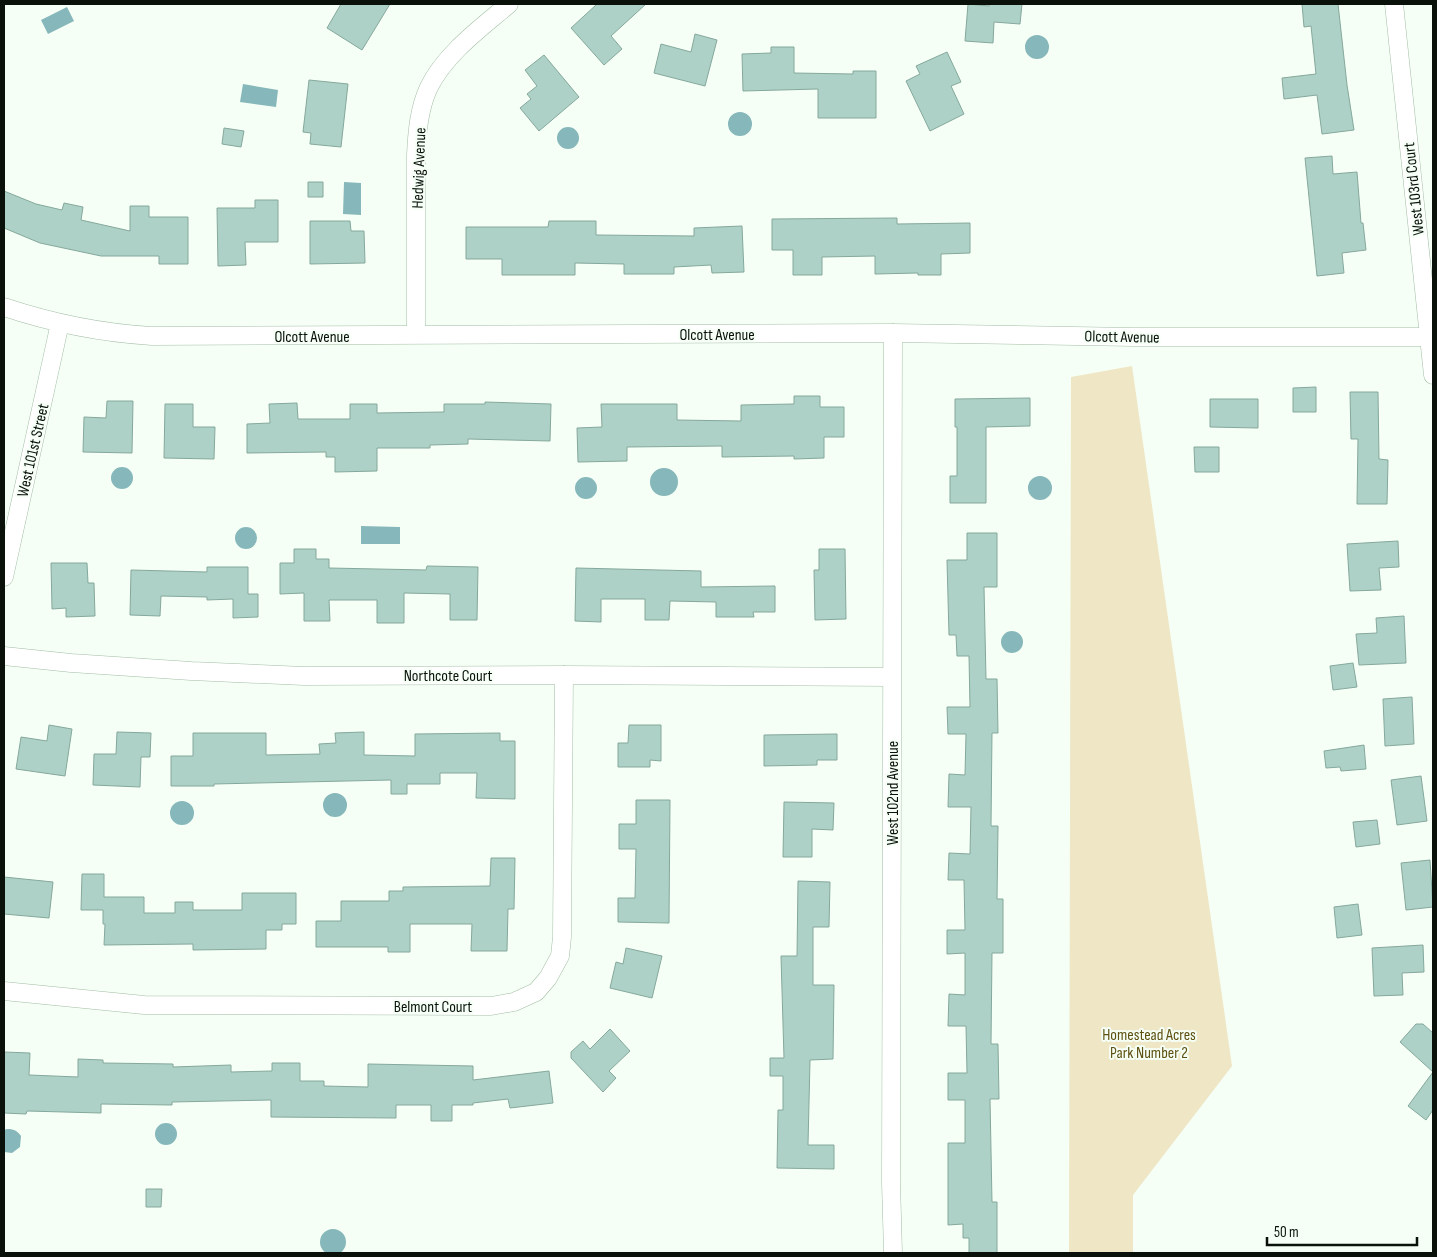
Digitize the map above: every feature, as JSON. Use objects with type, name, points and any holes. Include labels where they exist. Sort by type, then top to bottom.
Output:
[{"type":"street","name":"Hedwig Avenue","points":[[416,335],[416,155],[422,109],[429,88],[440,70],[474,34],[509,4]]},
{"type":"street","name":"West 103rd Court","points":[[1394,4],[1431,337],[1433,375]]},
{"type":"street","name":"Olcott Avenue","points":[[4,307],[60,323],[124,334],[152,336],[893,333],[1134,337],[1431,337]]},
{"type":"street","name":"West 101st Street","points":[[4,576],[60,323]]},
{"type":"street","name":"West 102nd Avenue","points":[[893,333],[891,1191],[893,1253]]},
{"type":"street","name":"Northcote Court","points":[[4,656],[154,668],[304,676],[892,677]]},
{"type":"street","name":"Belmont Court","points":[[4,991],[118,1003],[174,1006],[490,1006],[514,1002],[536,992],[548,978],[560,956],[562,937],[564,675]]},
{"type":"green space","name":"Homestead Acres Park Number 2","points":[[1132,366],[1232,1066],[1133,1195],[1133,1253],[1069,1253],[1071,377]]},
{"type":"water","points":[[67,7],[74,21],[48,34],[41,20]]},
{"type":"water","points":[[1037,35],[1046,38],[1049,47],[1046,56],[1037,59],[1028,56],[1025,47],[1028,38]]},
{"type":"water","points":[[243,84],[278,90],[276,107],[240,102]]},
{"type":"water","points":[[740,112],[745,113],[751,119],[751,129],[745,135],[740,136],[735,135],[729,129],[728,124],[729,119],[735,113]]},
{"type":"water","points":[[568,127],[578,134],[579,138],[572,148],[568,149],[558,142],[557,138],[564,128]]},
{"type":"water","points":[[344,182],[361,183],[361,215],[343,214]]},
{"type":"water","points":[[118,467],[126,467],[133,474],[133,482],[126,489],[118,489],[111,482],[111,474]]},
{"type":"water","points":[[664,468],[674,472],[678,482],[674,492],[664,496],[654,492],[650,482],[654,472]]},
{"type":"water","points":[[1040,476],[1049,479],[1052,488],[1049,497],[1040,500],[1031,497],[1028,488],[1031,479]]},
{"type":"water","points":[[586,477],[594,480],[597,488],[594,496],[586,499],[578,496],[575,488],[578,480]]},
{"type":"water","points":[[361,526],[400,527],[400,544],[361,544]]},
{"type":"water","points":[[246,527],[254,530],[257,538],[254,546],[246,549],[238,546],[235,538],[238,530]]},
{"type":"water","points":[[1012,631],[1020,634],[1023,642],[1020,650],[1012,653],[1004,650],[1001,642],[1004,634]]},
{"type":"water","points":[[335,793],[340,794],[346,800],[346,810],[340,816],[335,817],[330,816],[324,810],[323,805],[324,800],[330,794]]},
{"type":"water","points":[[182,801],[187,802],[193,808],[193,818],[187,824],[182,825],[177,824],[171,818],[170,813],[171,808],[177,802]]},
{"type":"water","points":[[166,1123],[174,1126],[177,1134],[174,1142],[166,1145],[158,1142],[155,1134],[158,1126]]},
{"type":"water","points":[[4,1130],[15,1130],[21,1136],[20,1147],[12,1153],[4,1152]]},
{"type":"water","points":[[333,1229],[342,1233],[346,1242],[342,1251],[333,1255],[324,1251],[320,1242],[324,1233]]},
{"type":"building","points":[[341,4],[390,4],[362,50],[327,28]]},
{"type":"building","points":[[597,4],[646,4],[611,36],[622,49],[604,65],[571,28]]},
{"type":"building","points":[[968,4],[989,6],[989,4],[1022,4],[1020,24],[994,22],[993,43],[965,41]]},
{"type":"building","points":[[1302,4],[1338,4],[1354,130],[1322,134],[1317,95],[1284,99],[1282,78],[1316,74],[1311,26],[1304,27]]},
{"type":"building","points":[[695,34],[717,40],[705,86],[654,73],[661,44],[691,52]]},
{"type":"building","points":[[771,47],[794,47],[794,73],[853,74],[853,71],[876,71],[876,118],[818,118],[818,89],[743,91],[742,54],[771,53]]},
{"type":"building","points":[[947,52],[961,82],[951,86],[964,114],[930,131],[906,81],[920,74],[916,66]]},
{"type":"building","points":[[544,55],[579,97],[539,131],[520,108],[531,99],[527,94],[537,86],[525,70]]},
{"type":"building","points":[[309,80],[348,84],[341,147],[310,144],[311,133],[303,132]]},
{"type":"building","points":[[224,128],[244,131],[241,147],[222,144]]},
{"type":"building","points":[[1332,156],[1333,174],[1357,172],[1361,223],[1363,223],[1366,250],[1342,253],[1344,273],[1317,276],[1305,158]]},
{"type":"building","points":[[308,182],[323,182],[323,197],[308,197]]},
{"type":"building","points":[[4,191],[36,204],[62,210],[64,203],[83,207],[81,220],[130,231],[130,206],[149,206],[149,217],[188,217],[188,264],[159,264],[159,256],[101,256],[40,243],[4,228]]},
{"type":"building","points":[[255,200],[278,200],[278,242],[245,242],[246,265],[218,266],[217,208],[255,208]]},
{"type":"building","points":[[897,218],[897,224],[970,223],[970,253],[941,254],[941,275],[918,275],[918,273],[875,274],[875,256],[822,257],[822,275],[793,275],[793,250],[772,250],[772,219]]},
{"type":"building","points":[[310,221],[350,221],[351,231],[364,231],[365,263],[310,264]]},
{"type":"building","points":[[549,221],[596,221],[596,235],[694,236],[694,228],[742,226],[744,272],[712,273],[711,265],[674,267],[674,274],[624,274],[624,264],[575,263],[575,275],[502,275],[502,259],[466,259],[466,227],[548,227]]},
{"type":"building","points":[[1316,387],[1316,412],[1293,412],[1293,388]]},
{"type":"building","points":[[1350,392],[1378,392],[1379,459],[1388,460],[1387,504],[1357,504],[1358,439],[1351,439]]},
{"type":"building","points":[[794,396],[820,396],[820,407],[844,407],[844,437],[824,437],[824,458],[794,459],[794,456],[722,457],[722,446],[627,447],[627,461],[578,462],[577,428],[602,427],[601,404],[677,404],[677,420],[741,421],[741,405],[794,404]]},
{"type":"building","points":[[1030,398],[1030,426],[986,427],[986,503],[950,503],[950,476],[957,476],[955,399]]},
{"type":"building","points":[[1210,399],[1258,399],[1258,428],[1210,427]]},
{"type":"building","points":[[107,401],[133,401],[132,453],[83,452],[84,417],[106,418]]},
{"type":"building","points":[[485,402],[551,404],[550,441],[468,439],[468,444],[430,445],[430,448],[377,448],[377,471],[335,472],[335,457],[326,457],[326,452],[247,453],[247,424],[270,423],[269,404],[297,403],[298,419],[350,419],[350,404],[377,404],[377,413],[444,412],[444,404],[485,404]]},
{"type":"building","points":[[165,404],[193,404],[193,427],[215,427],[214,459],[164,458]]},
{"type":"building","points":[[1194,447],[1219,447],[1219,472],[1195,472]]},
{"type":"building","points":[[967,533],[997,533],[997,587],[984,587],[986,679],[997,679],[998,733],[992,733],[991,826],[998,826],[997,899],[1003,899],[1003,953],[992,953],[991,1044],[998,1044],[999,1099],[990,1099],[992,1202],[997,1202],[997,1253],[969,1253],[969,1238],[963,1238],[963,1224],[948,1225],[948,1143],[965,1143],[965,1100],[948,1100],[948,1073],[967,1073],[966,1026],[948,1026],[949,994],[965,995],[965,953],[947,954],[947,930],[965,930],[964,880],[948,880],[949,853],[970,854],[971,807],[948,807],[949,774],[965,775],[966,734],[948,734],[947,707],[970,707],[969,656],[957,656],[956,635],[949,635],[947,560],[967,560]]},
{"type":"building","points":[[1398,541],[1399,567],[1379,568],[1381,590],[1350,591],[1347,544]]},
{"type":"building","points":[[294,549],[316,549],[316,559],[329,559],[329,568],[426,570],[427,566],[478,567],[477,620],[450,620],[450,594],[404,593],[404,623],[377,623],[377,600],[329,600],[330,621],[304,621],[304,593],[280,594],[280,563],[294,563]]},
{"type":"building","points":[[819,549],[845,549],[846,619],[815,620],[814,570],[819,570]]},
{"type":"building","points":[[51,563],[87,563],[88,583],[94,583],[95,616],[66,617],[66,608],[52,609]]},
{"type":"building","points":[[207,567],[248,567],[248,594],[258,594],[258,617],[233,618],[233,599],[207,600],[207,597],[161,596],[160,616],[130,615],[131,570],[207,572]]},
{"type":"building","points":[[576,568],[701,571],[701,587],[775,586],[775,612],[753,612],[754,617],[716,617],[716,602],[670,601],[669,620],[645,620],[645,599],[601,599],[601,622],[575,621]]},
{"type":"building","points":[[1404,616],[1406,663],[1359,665],[1356,634],[1377,633],[1376,618]]},
{"type":"building","points":[[1353,663],[1357,687],[1333,690],[1330,666]]},
{"type":"building","points":[[1412,697],[1414,744],[1385,746],[1383,699]]},
{"type":"building","points":[[49,725],[72,729],[65,776],[16,769],[21,737],[47,741]]},
{"type":"building","points":[[629,725],[661,725],[661,761],[650,760],[650,767],[618,767],[618,743],[628,743]]},
{"type":"building","points":[[117,732],[151,733],[150,757],[141,757],[140,787],[93,785],[94,754],[116,754]]},
{"type":"building","points":[[364,732],[364,755],[415,756],[415,734],[500,733],[500,741],[515,741],[515,799],[476,798],[477,773],[440,773],[440,784],[407,784],[407,794],[391,794],[391,780],[171,786],[171,756],[193,756],[193,733],[266,733],[266,755],[320,754],[319,744],[336,743],[335,733]]},
{"type":"building","points":[[837,734],[837,760],[817,760],[817,765],[764,766],[764,735]]},
{"type":"building","points":[[1364,745],[1366,769],[1341,771],[1340,767],[1326,768],[1324,751]]},
{"type":"building","points":[[1421,776],[1427,821],[1397,825],[1391,780]]},
{"type":"building","points":[[636,800],[670,800],[669,923],[618,922],[618,898],[635,898],[636,849],[619,849],[619,824],[636,824]]},
{"type":"building","points":[[784,802],[834,803],[833,830],[812,829],[812,857],[783,857]]},
{"type":"building","points":[[1377,820],[1380,844],[1356,847],[1353,822]]},
{"type":"building","points":[[491,858],[515,858],[514,909],[508,909],[507,951],[471,951],[472,924],[410,924],[410,952],[388,952],[388,947],[316,947],[316,921],[341,921],[341,901],[389,901],[389,891],[403,891],[403,887],[490,886]]},
{"type":"building","points":[[1430,860],[1433,907],[1406,910],[1401,863]]},
{"type":"building","points":[[82,874],[104,874],[104,897],[144,897],[144,913],[175,913],[175,902],[193,902],[193,910],[242,910],[242,893],[296,893],[296,924],[282,924],[282,930],[266,930],[266,949],[193,950],[193,944],[104,945],[105,924],[103,924],[103,910],[81,910]]},
{"type":"building","points":[[4,877],[53,882],[49,918],[4,914]]},
{"type":"building","points":[[798,881],[830,882],[829,927],[813,927],[813,985],[834,985],[833,1059],[810,1060],[808,1145],[834,1145],[834,1169],[777,1168],[778,1110],[783,1110],[783,1076],[770,1076],[770,1058],[784,1058],[781,956],[797,956]]},
{"type":"building","points":[[1358,904],[1362,935],[1337,938],[1334,907]]},
{"type":"building","points":[[1423,945],[1424,972],[1402,973],[1403,995],[1374,996],[1372,948]]},
{"type":"building","points":[[626,948],[662,956],[652,998],[610,988],[616,962],[623,964]]},
{"type":"building","points":[[1416,1024],[1423,1024],[1433,1033],[1433,1072],[1400,1042]]},
{"type":"building","points":[[610,1029],[630,1051],[609,1071],[616,1078],[603,1092],[571,1058],[571,1052],[583,1041],[590,1049]]},
{"type":"building","points":[[4,1052],[30,1053],[29,1075],[78,1077],[78,1059],[103,1060],[103,1063],[173,1064],[173,1067],[231,1065],[231,1072],[272,1071],[272,1063],[300,1063],[300,1081],[324,1081],[324,1086],[368,1087],[368,1064],[473,1066],[473,1080],[549,1071],[553,1103],[510,1108],[508,1099],[473,1103],[473,1105],[452,1105],[452,1121],[431,1121],[431,1105],[396,1105],[396,1118],[271,1117],[271,1100],[172,1102],[172,1105],[101,1104],[101,1113],[27,1111],[26,1114],[4,1113]]},
{"type":"building","points":[[1433,1072],[1433,1110],[1426,1120],[1408,1106]]},
{"type":"building","points":[[146,1189],[162,1189],[161,1207],[146,1207]]}]
